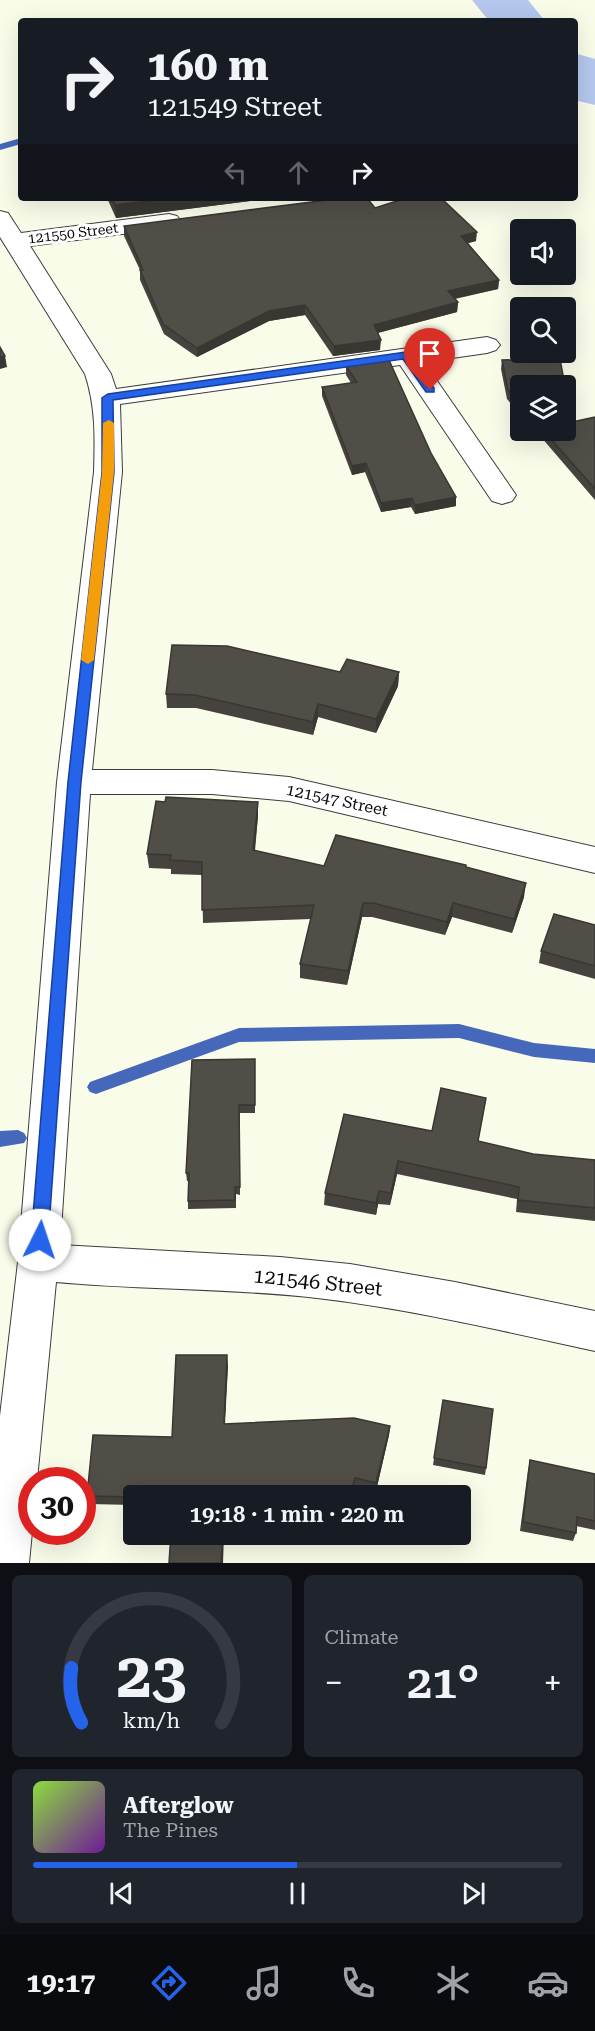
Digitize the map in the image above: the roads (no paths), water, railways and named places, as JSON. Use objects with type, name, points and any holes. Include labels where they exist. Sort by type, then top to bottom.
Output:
[{"type":"street","name":"121550 Street","points":[[8,229],[195,218]]},
{"type":"street","points":[[6,1563],[38,1263],[74,782],[108,472],[108,398],[87,352],[8,229]]},
{"type":"street","points":[[108,398],[487,345]]},
{"type":"street","points":[[406,355],[502,495]]},
{"type":"street","name":"121547 Street","points":[[74,782],[212,782],[289,789],[595,860]]},
{"type":"street","name":"121546 Street","points":[[38,1263],[111,1270],[311,1279],[359,1284],[430,1296],[595,1330]]},
{"type":"waterway","points":[[499,0],[515,18]]},
{"type":"waterway","points":[[578,73],[595,88]]},
{"type":"waterway","points":[[0,147],[18,142]]},
{"type":"waterway","points":[[96,1087],[239,1035],[459,1031],[534,1050],[595,1056]]},
{"type":"waterway","points":[[0,1139],[18,1138]]}]
